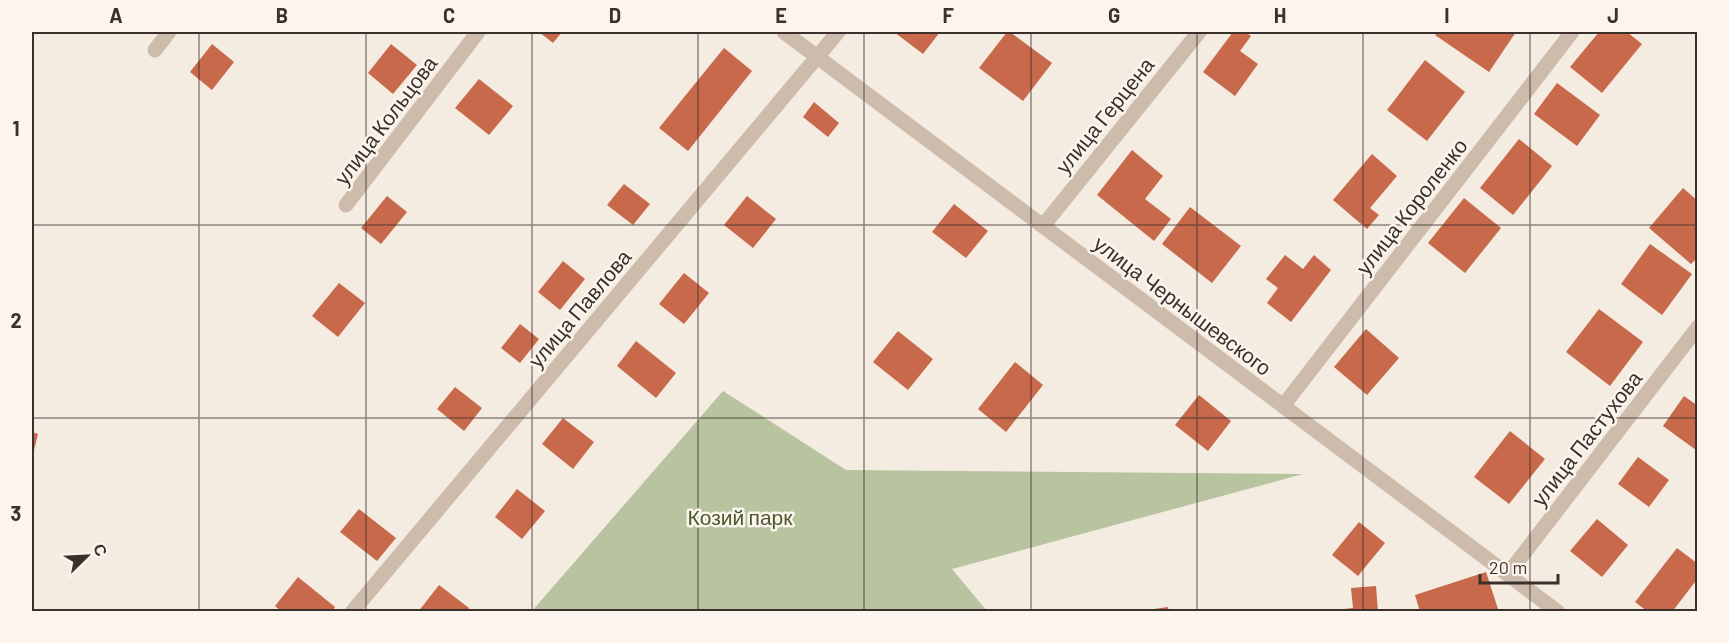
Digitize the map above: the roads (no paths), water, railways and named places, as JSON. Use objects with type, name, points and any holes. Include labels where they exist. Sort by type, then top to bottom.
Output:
[{"type":"street","points":[[155,50],[169,32]]},
{"type":"street","name":"улица Кольцова","points":[[346,205],[478,32]]},
{"type":"street","name":"улица Чернышевского","points":[[784,32],[1558,612]]},
{"type":"street","name":"улица Павлова","points":[[352,612],[838,32]]},
{"type":"street","name":"улица Герцена","points":[[1043,226],[1198,32]]},
{"type":"street","name":"улица Короленко","points":[[1283,406],[1572,32]]},
{"type":"street","name":"улица Пастухова","points":[[1508,574],[1698,327]]},
{"type":"park label","name":"Козий парк","points":[[740,516]]}]
